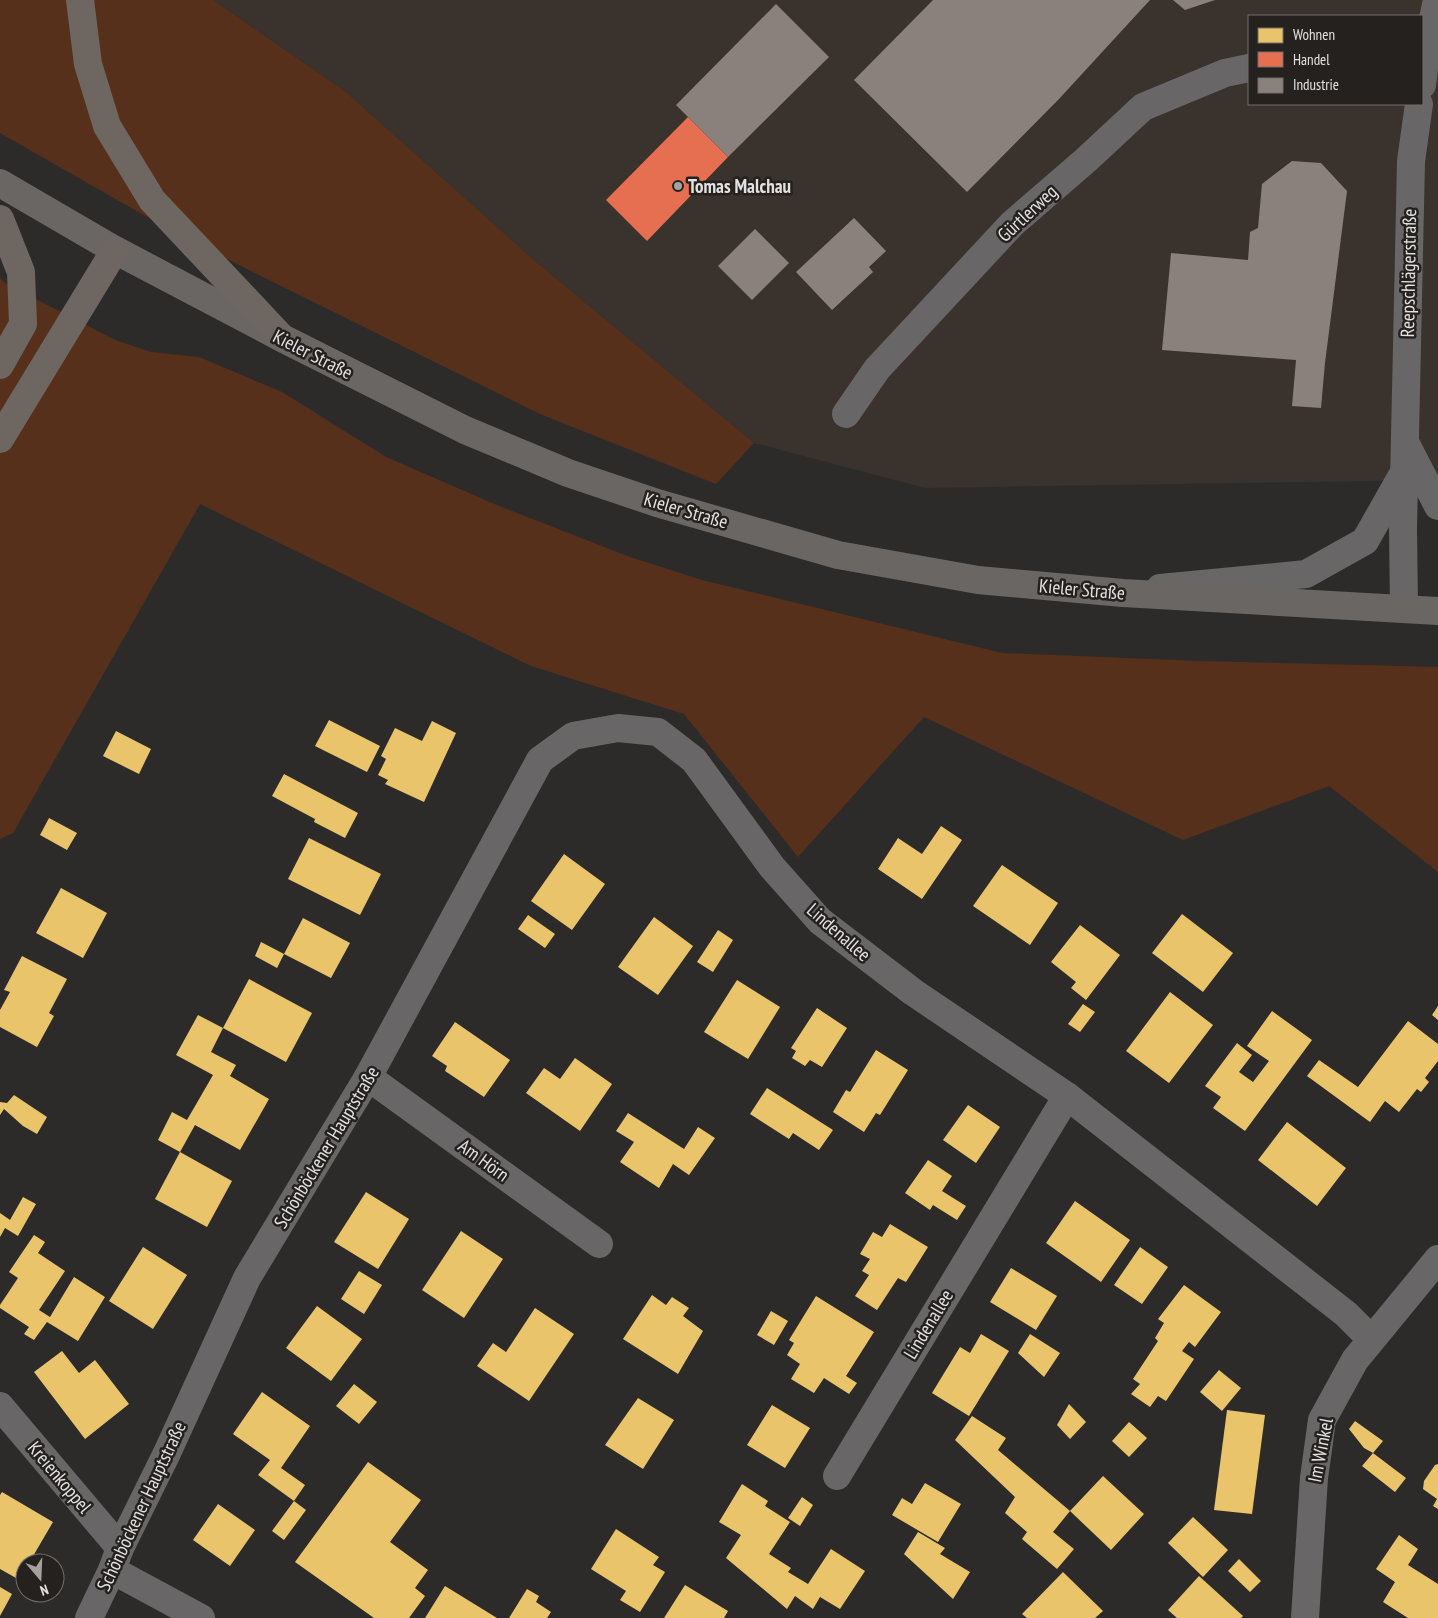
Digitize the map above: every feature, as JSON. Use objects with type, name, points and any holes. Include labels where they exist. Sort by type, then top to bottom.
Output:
[{"type":"highway","points":[[80,0],[88,64],[107,126],[152,200],[282,338]]},
{"type":"highway","points":[[0,219],[21,272],[23,324],[0,365]]},
{"type":"highway","points":[[0,439],[115,250]]},
{"type":"main road","name":"Kieler Straße","points":[[0,183],[115,250],[282,338],[465,430],[568,473],[657,503],[838,555],[978,580],[1123,593],[1438,611]]},
{"type":"street","points":[[1423,66],[1424,47],[1437,0]]},
{"type":"street","name":"Gürtlerweg","points":[[846,414],[877,369],[1012,224],[1086,160],[1143,107],[1225,72],[1248,68]]},
{"type":"street","name":"Reepschlägerstraße","points":[[1404,608],[1404,472],[1410,161],[1419,105]]},
{"type":"street","name":"Reepschlägerstraße","points":[[1405,442],[1438,506]]},
{"type":"street","name":"Reepschlägerstraße","points":[[1123,593],[1178,585],[1306,574],[1365,541],[1404,472]]},
{"type":"street","name":"Schönböckener Hauptstraße","points":[[88,1618],[167,1453],[247,1278],[368,1077],[540,760],[573,736],[618,728]]},
{"type":"street","name":"Lindenallee","points":[[618,728],[658,732],[694,760],[772,867],[820,921],[914,992],[1067,1096],[1346,1314],[1371,1339]]},
{"type":"street","name":"Am Hörn","points":[[368,1077],[598,1244]]},
{"type":"street","name":"Lindenallee","points":[[836,1476],[1067,1096]]},
{"type":"street","name":"Im Winkel","points":[[1305,1618],[1314,1478],[1322,1420],[1355,1360],[1438,1259]]},
{"type":"street","name":"Kreienkoppel","points":[[0,1406],[116,1559]]},
{"type":"street","points":[[116,1559],[200,1618]]},
{"type":"shaded area","points":[[0,0],[213,0],[346,92],[534,260],[754,443],[716,484],[540,414],[247,269],[140,213],[0,133]]},
{"type":"shaded area","points":[[213,0],[1438,0],[1438,480],[925,488],[754,443],[534,260],[346,92]]},
{"type":"shaded area","points":[[0,278],[5,283],[115,340],[151,352],[199,357],[282,392],[386,457],[499,506],[630,557],[702,580],[1002,653],[1200,661],[1438,667],[1438,872],[1329,786],[1183,840],[924,717],[798,857],[684,714],[531,666],[200,504],[13,833],[0,839]]},
{"type":"building: Wohnen","points":[[329,720],[380,746],[367,772],[315,746]]},
{"type":"building: Wohnen","points":[[432,721],[456,733],[424,802],[385,784],[388,780],[378,775],[386,759],[381,756],[395,728],[422,741]]},
{"type":"building: Wohnen","points":[[116,731],[151,749],[139,774],[103,756]]},
{"type":"building: Wohnen","points":[[284,774],[358,813],[345,838],[314,822],[315,819],[272,796]]},
{"type":"building: Wohnen","points":[[49,818],[77,833],[67,850],[40,835]]},
{"type":"building: Wohnen","points":[[941,826],[962,840],[922,899],[878,869],[898,838],[922,854]]},
{"type":"building: Wohnen","points":[[309,838],[381,874],[360,915],[288,879]]},
{"type":"building: Wohnen","points":[[564,854],[605,884],[572,930],[531,901]]},
{"type":"building: Wohnen","points":[[1002,865],[1058,903],[1030,945],[973,906]]},
{"type":"building: Wohnen","points":[[61,888],[107,913],[83,958],[36,933]]},
{"type":"building: Wohnen","points":[[1182,914],[1233,953],[1203,992],[1152,953]]},
{"type":"building: Wohnen","points":[[528,915],[555,934],[545,948],[518,929]]},
{"type":"building: Wohnen","points":[[654,917],[693,946],[658,995],[618,967]]},
{"type":"building: Wohnen","points":[[303,918],[350,943],[331,978],[284,954]]},
{"type":"building: Wohnen","points":[[1080,925],[1120,955],[1086,1000],[1071,988],[1076,982],[1051,962]]},
{"type":"building: Wohnen","points":[[718,930],[733,940],[713,972],[697,962]]},
{"type":"building: Wohnen","points":[[261,942],[284,954],[277,968],[255,956]]},
{"type":"building: Wohnen","points":[[22,956],[67,979],[49,1013],[54,1016],[37,1047],[0,1027],[0,1010],[10,992],[4,990]]},
{"type":"building: Wohnen","points":[[249,979],[312,1013],[286,1062],[223,1028]]},
{"type":"building: Wohnen","points":[[737,980],[780,1007],[748,1059],[704,1032]]},
{"type":"building: Wohnen","points":[[1170,992],[1213,1025],[1169,1083],[1126,1051]]},
{"type":"building: Wohnen","points":[[1083,1004],[1095,1012],[1080,1032],[1068,1024]]},
{"type":"building: Wohnen","points":[[1438,1006],[1438,1020],[1432,1015]]},
{"type":"building: Wohnen","points":[[817,1008],[847,1028],[822,1067],[810,1060],[805,1066],[792,1058],[796,1051],[791,1048]]},
{"type":"building: Wohnen","points":[[1272,1011],[1312,1040],[1245,1131],[1213,1108],[1221,1097],[1205,1086],[1237,1043],[1252,1055],[1239,1072],[1253,1082],[1269,1061],[1247,1046]]},
{"type":"building: Wohnen","points":[[198,1015],[223,1028],[211,1052],[236,1065],[230,1076],[269,1099],[240,1150],[195,1125],[180,1152],[158,1140],[172,1112],[187,1120],[213,1075],[176,1055]]},
{"type":"building: Wohnen","points":[[1408,1021],[1438,1044],[1438,1061],[1425,1078],[1429,1082],[1421,1092],[1417,1089],[1399,1112],[1385,1101],[1370,1122],[1307,1076],[1319,1060],[1358,1087]]},
{"type":"building: Wohnen","points":[[455,1022],[510,1060],[484,1097],[445,1071],[447,1066],[432,1056]]},
{"type":"building: Wohnen","points":[[876,1050],[908,1070],[880,1115],[876,1113],[864,1132],[833,1112],[846,1090],[850,1092]]},
{"type":"building: Wohnen","points":[[575,1058],[612,1084],[580,1131],[526,1093],[544,1068],[560,1079]]},
{"type":"building: Wohnen","points":[[767,1088],[833,1130],[819,1150],[793,1133],[789,1139],[750,1114]]},
{"type":"building: Wohnen","points":[[14,1095],[47,1117],[37,1134],[23,1126],[4,1109],[0,1115],[0,1102],[7,1103]]},
{"type":"building: Wohnen","points":[[968,1105],[1000,1127],[976,1163],[943,1140]]},
{"type":"building: Wohnen","points":[[628,1113],[684,1149],[698,1127],[715,1138],[689,1175],[673,1164],[659,1188],[620,1162],[634,1142],[616,1131]]},
{"type":"building: Wohnen","points":[[1287,1122],[1346,1168],[1317,1206],[1258,1160]]},
{"type":"building: Wohnen","points":[[180,1152],[232,1181],[207,1227],[155,1199]]},
{"type":"building: Wohnen","points":[[928,1160],[952,1176],[942,1191],[966,1206],[957,1220],[933,1205],[930,1210],[905,1193]]},
{"type":"building: Wohnen","points":[[366,1192],[409,1219],[378,1269],[334,1242]]},
{"type":"building: Wohnen","points":[[23,1197],[36,1204],[18,1236],[5,1228],[0,1237],[0,1213],[10,1220]]},
{"type":"building: Wohnen","points":[[1075,1201],[1130,1240],[1101,1282],[1046,1243]]},
{"type":"building: Wohnen","points":[[890,1224],[928,1247],[906,1282],[898,1278],[877,1310],[855,1296],[869,1275],[862,1271],[870,1259],[860,1254],[873,1232],[882,1237]]},
{"type":"building: Wohnen","points":[[461,1231],[503,1259],[464,1318],[422,1290]]},
{"type":"building: Wohnen","points":[[34,1235],[45,1242],[38,1253],[65,1271],[39,1310],[50,1317],[74,1277],[105,1297],[78,1341],[47,1322],[34,1340],[24,1334],[29,1327],[0,1308],[0,1305],[18,1278],[9,1272]]},
{"type":"building: Wohnen","points":[[143,1247],[187,1275],[153,1329],[109,1301]]},
{"type":"building: Wohnen","points":[[1140,1247],[1168,1267],[1142,1304],[1114,1285]]},
{"type":"building: Wohnen","points":[[1011,1268],[1057,1296],[1036,1330],[990,1302]]},
{"type":"building: Wohnen","points":[[359,1271],[382,1285],[364,1314],[341,1299]]},
{"type":"building: Wohnen","points":[[1184,1285],[1221,1312],[1195,1347],[1189,1342],[1182,1351],[1194,1359],[1166,1401],[1158,1396],[1150,1407],[1131,1394],[1140,1384],[1133,1379],[1158,1341],[1155,1338],[1164,1323],[1158,1319]]},
{"type":"building: Wohnen","points":[[652,1295],[666,1305],[672,1297],[689,1308],[683,1316],[703,1331],[678,1374],[623,1339]]},
{"type":"building: Wohnen","points":[[816,1296],[874,1332],[846,1376],[857,1383],[849,1394],[824,1378],[814,1393],[791,1379],[800,1364],[787,1355],[794,1343],[789,1340]]},
{"type":"building: Wohnen","points":[[317,1306],[362,1339],[331,1381],[286,1348]]},
{"type":"building: Wohnen","points":[[535,1308],[574,1334],[529,1401],[477,1366],[493,1343],[506,1352]]},
{"type":"building: Wohnen","points":[[771,1311],[788,1321],[774,1345],[757,1335]]},
{"type":"building: Wohnen","points":[[981,1334],[1009,1351],[969,1416],[932,1393],[960,1347],[970,1353]]},
{"type":"building: Wohnen","points":[[1030,1334],[1060,1353],[1044,1377],[1018,1353]]},
{"type":"building: Wohnen","points":[[62,1351],[79,1373],[95,1360],[129,1404],[85,1439],[34,1372]]},
{"type":"building: Wohnen","points":[[1219,1370],[1241,1388],[1222,1411],[1200,1392]]},
{"type":"building: Wohnen","points":[[354,1384],[377,1402],[359,1424],[336,1406]]},
{"type":"building: Wohnen","points":[[262,1392],[310,1426],[281,1468],[305,1485],[294,1501],[258,1475],[270,1460],[233,1434]]},
{"type":"building: Wohnen","points":[[638,1398],[674,1420],[643,1469],[605,1445]]},
{"type":"building: Wohnen","points":[[1069,1404],[1086,1422],[1070,1439],[1057,1425]]},
{"type":"building: Wohnen","points":[[772,1405],[810,1428],[785,1468],[747,1445]]},
{"type":"building: Wohnen","points":[[1227,1410],[1265,1415],[1252,1514],[1214,1510]]},
{"type":"building: Wohnen","points":[[972,1416],[1006,1438],[998,1450],[1070,1511],[1053,1532],[1074,1549],[1057,1569],[1022,1539],[1027,1532],[1005,1513],[1015,1497],[955,1440]]},
{"type":"building: Wohnen","points":[[1355,1421],[1383,1441],[1373,1453],[1364,1448],[1349,1429]]},
{"type":"building: Wohnen","points":[[1129,1422],[1147,1438],[1129,1457],[1112,1441]]},
{"type":"building: Wohnen","points":[[1373,1453],[1406,1478],[1395,1492],[1362,1466]]},
{"type":"building: Wohnen","points":[[368,1462],[421,1500],[390,1542],[428,1570],[415,1588],[425,1596],[409,1618],[374,1618],[295,1562]]},
{"type":"building: Wohnen","points":[[1438,1464],[1438,1509],[1433,1506],[1437,1499],[1423,1489],[1424,1481],[1435,1465]]},
{"type":"building: Wohnen","points":[[1103,1476],[1144,1514],[1111,1550],[1070,1511]]},
{"type":"building: Wohnen","points":[[925,1483],[961,1504],[938,1542],[892,1515],[902,1498],[912,1504]]},
{"type":"building: Wohnen","points":[[742,1484],[768,1501],[765,1506],[790,1522],[769,1554],[791,1568],[788,1572],[808,1584],[831,1549],[865,1571],[840,1609],[820,1597],[813,1609],[795,1596],[787,1609],[726,1558],[741,1535],[719,1522]]},
{"type":"building: Wohnen","points":[[2,1492],[53,1522],[35,1553],[15,1553],[15,1577],[0,1569],[0,1495]]},
{"type":"building: Wohnen","points":[[802,1497],[813,1505],[800,1526],[788,1518]]},
{"type":"building: Wohnen","points":[[294,1501],[306,1510],[284,1540],[272,1531]]},
{"type":"building: Wohnen","points":[[218,1504],[255,1530],[230,1566],[193,1540]]},
{"type":"building: Wohnen","points":[[1193,1517],[1228,1550],[1203,1577],[1168,1543]]},
{"type":"building: Wohnen","points":[[616,1529],[659,1557],[653,1565],[665,1572],[640,1612],[620,1600],[626,1591],[591,1569]]},
{"type":"building: Wohnen","points":[[918,1532],[945,1548],[940,1554],[970,1572],[953,1599],[904,1554]]},
{"type":"building: Wohnen","points":[[1399,1535],[1418,1549],[1408,1565],[1438,1584],[1438,1618],[1408,1618],[1383,1602],[1395,1582],[1376,1569]]},
{"type":"building: Wohnen","points":[[1239,1559],[1261,1581],[1250,1592],[1228,1571]]},
{"type":"building: Wohnen","points":[[1063,1572],[1103,1611],[1095,1618],[1027,1618],[1022,1614]]},
{"type":"building: Wohnen","points":[[1199,1576],[1243,1616],[1241,1618],[1177,1618],[1168,1610]]},
{"type":"building: Wohnen","points":[[685,1585],[728,1611],[724,1618],[664,1618]]},
{"type":"building: Wohnen","points":[[445,1586],[497,1618],[425,1618]]},
{"type":"building: Wohnen","points":[[0,1587],[12,1594],[0,1616]]},
{"type":"building: Wohnen","points":[[527,1589],[539,1596],[536,1602],[551,1612],[547,1618],[509,1618]]},
{"type":"building: Handel","points":[[688,117],[728,157],[647,241],[606,200]]},
{"type":"building: Industrie","points":[[933,0],[1150,0],[1059,99],[967,192],[854,80]]},
{"type":"building: Industrie","points":[[1173,0],[1215,0],[1185,10]]},
{"type":"building: Industrie","points":[[776,4],[829,57],[728,157],[676,105]]},
{"type":"building: Industrie","points":[[1292,161],[1321,163],[1347,191],[1321,408],[1292,406],[1296,360],[1162,350],[1171,253],[1248,260],[1250,232],[1258,228],[1262,184]]},
{"type":"building: Industrie","points":[[854,218],[886,251],[869,267],[873,272],[832,310],[796,272]]},
{"type":"building: Industrie","points":[[755,229],[789,263],[752,300],[718,266]]},
{"type":"place","name":"Tomas Malchau","points":[[678,186]]}]
